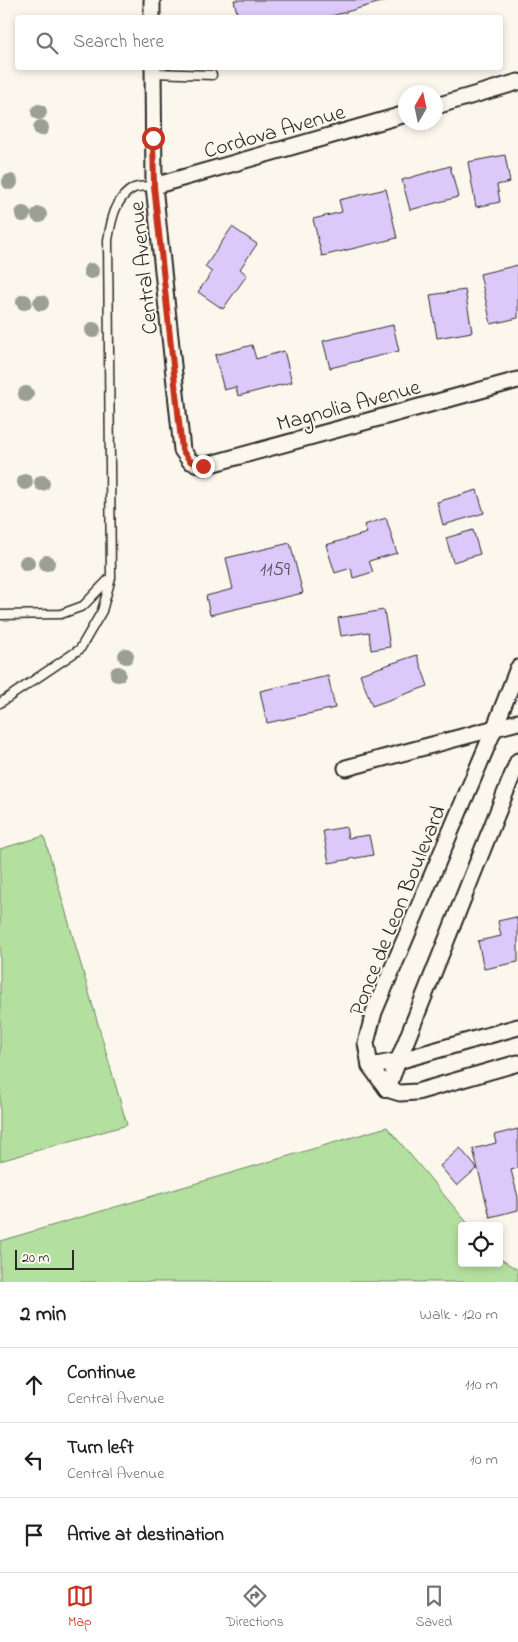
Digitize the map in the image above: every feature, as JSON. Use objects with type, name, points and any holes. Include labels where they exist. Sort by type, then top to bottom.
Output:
[{"type":"street","points":[[152,0],[152,15]]},
{"type":"street","name":"Central Avenue","points":[[153,70],[154,186],[182,450],[190,461]]},
{"type":"street","points":[[443,104],[518,82]]},
{"type":"street","name":"Cordova Avenue","points":[[154,186],[398,116]]},
{"type":"street","name":"Magnolia Avenue","points":[[190,461],[203,466],[518,380]]},
{"type":"street","name":"Ponce de Leon Boulevard","points":[[387,1089],[370,1066],[366,1043],[374,1012],[495,727],[518,668]]},
{"type":"street","points":[[346,768],[518,722]]},
{"type":"street","points":[[518,760],[387,1089],[400,1093],[417,1092],[518,1063]]},
{"type":"street","points":[[370,1066],[398,1061],[518,1027]]},
{"type":"lane","points":[[153,70],[212,75]]},
{"type":"lane","points":[[0,703],[80,650],[102,611],[110,578],[108,240],[112,216],[123,197],[135,188],[154,186]]},
{"type":"lane","points":[[0,615],[61,614],[83,606],[110,578]]},
{"type":"green space","points":[[44,836],[127,1125],[0,1161],[0,849]]},
{"type":"green space","points":[[387,1127],[467,1222],[458,1222],[458,1267],[503,1267],[503,1261],[518,1270],[518,1282],[0,1282],[0,1241]]},
{"type":"building","points":[[234,0],[388,0],[336,15],[237,15]]},
{"type":"building","points":[[505,155],[510,182],[497,185],[500,202],[476,207],[468,162]]},
{"type":"building","points":[[450,166],[458,197],[410,210],[402,180]]},
{"type":"building","points":[[386,189],[397,238],[322,256],[313,219],[342,212],[339,200]]},
{"type":"building","points":[[232,227],[257,244],[240,269],[247,275],[223,309],[198,292],[212,272],[205,267]]},
{"type":"building","points":[[518,265],[518,318],[491,324],[480,274]]},
{"type":"building","points":[[465,290],[472,332],[437,338],[430,295]]},
{"type":"building","points":[[393,325],[399,351],[330,368],[323,341]]},
{"type":"building","points":[[252,345],[256,359],[284,351],[292,382],[238,396],[236,387],[224,390],[215,355]]},
{"type":"building","points":[[477,490],[484,513],[443,525],[437,502]]},
{"type":"building","points":[[386,518],[397,553],[369,561],[373,572],[353,578],[351,568],[335,573],[326,545],[367,533],[364,525]]},
{"type":"building","points":[[473,530],[480,554],[453,562],[446,538]]},
{"type":"building","points":[[290,543],[303,593],[210,615],[206,596],[233,589],[226,558]]},
{"type":"building","points":[[384,610],[390,647],[371,650],[369,632],[341,636],[338,618]]},
{"type":"building","points":[[417,655],[428,686],[372,706],[360,674]]},
{"type":"building","points":[[328,676],[335,708],[267,723],[260,691]]},
{"type":"building","points":[[346,827],[348,838],[369,835],[373,855],[329,863],[323,831]]},
{"type":"building","points":[[516,917],[518,924],[518,962],[484,969],[478,941],[501,936],[498,921]]},
{"type":"building","points":[[518,1129],[518,1168],[511,1170],[518,1197],[518,1210],[490,1217],[473,1149],[496,1143],[494,1135]]},
{"type":"building","points":[[460,1148],[477,1168],[457,1186],[440,1166]]},
{"type":"route","points":[[153,138],[154,186],[182,450],[190,461],[203,466]]}]
